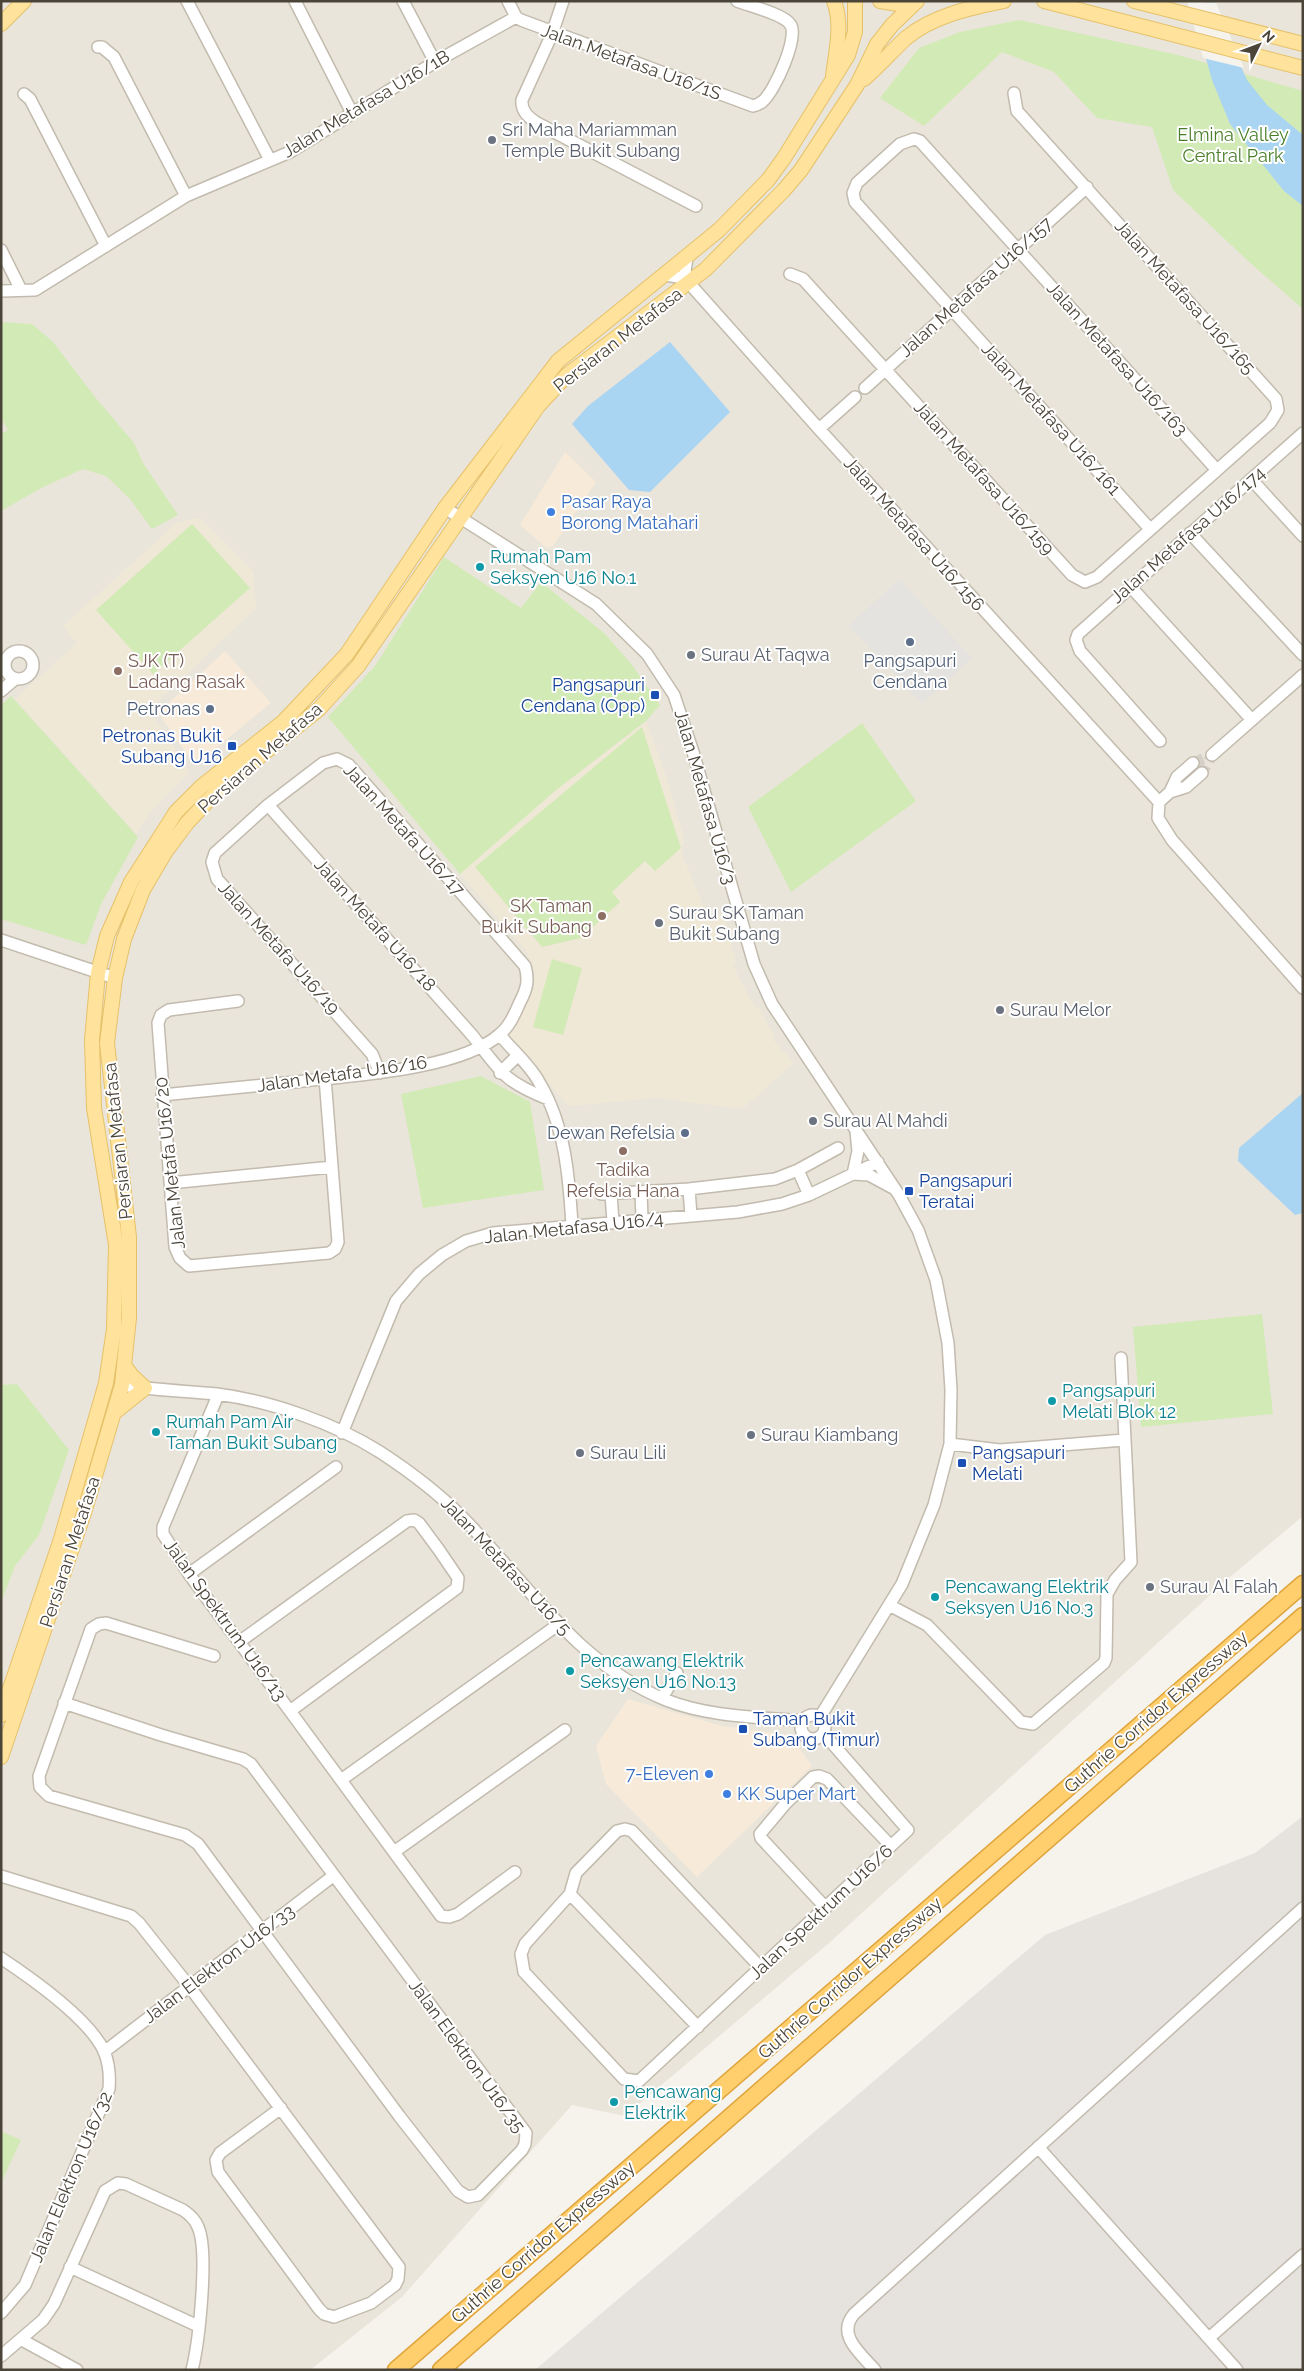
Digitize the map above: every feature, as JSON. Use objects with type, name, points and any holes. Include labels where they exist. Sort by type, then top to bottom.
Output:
[{"type":"highway","name":"Guthrie Corridor Expressway","points":[[396,2370],[1303,1584]]},
{"type":"highway","name":"Guthrie Corridor Expressway","points":[[441,2370],[1303,1616]]},
{"type":"main road","points":[[1,24],[24,1]]},
{"type":"main road","points":[[832,81],[839,36],[838,13],[834,1]]},
{"type":"main road","name":"Persiaran Metafasa","points":[[1,1715],[60,1542],[106,1383],[114,1329],[116,1246],[94,1108],[92,1040],[98,973],[107,936],[131,882],[176,812],[202,786],[283,722],[347,654],[445,508],[558,361],[687,258],[719,230],[768,180],[784,158],[848,55],[855,32],[854,1]]},
{"type":"main road","points":[[880,1],[904,4],[917,1]]},
{"type":"main road","name":"Persiaran Metafasa","points":[[1,1758],[84,1514],[122,1385],[129,1318],[128,1237],[107,1043],[115,978],[124,939],[143,890],[166,850],[187,823],[219,789],[319,709],[358,666],[461,519],[503,453],[538,406],[567,375],[689,283],[732,243],[801,170],[858,85],[878,44],[892,26],[917,1]]},
{"type":"main road","points":[[858,85],[908,37],[931,22],[958,10],[1004,1]]},
{"type":"main road","points":[[1044,1],[1303,68]]},
{"type":"main road","points":[[1134,1],[1303,44]]},
{"type":"main road","points":[[114,1413],[145,1388],[124,1365]]},
{"type":"main road","points":[[100,1402],[108,1392],[122,1385]]},
{"type":"street","points":[[187,1],[270,160]]},
{"type":"street","points":[[295,1],[352,113]]},
{"type":"street","points":[[403,1],[435,62]]},
{"type":"street","points":[[508,1],[516,17]]},
{"type":"street","points":[[563,1],[552,34],[522,100],[522,106],[530,119],[696,206]]},
{"type":"street","name":"Jalan Metafasa U16/1S","points":[[516,17],[552,34],[747,105],[758,104],[767,97],[784,66],[794,36],[793,30],[791,24],[782,18],[737,1]]},
{"type":"street","name":"Jalan Metafasa U16/1B","points":[[1,290],[35,290],[186,196],[290,152],[435,62],[516,17]]},
{"type":"street","points":[[98,47],[102,47],[114,57],[186,196]]},
{"type":"street","name":"Jalan Metafasa U16/165","points":[[1014,93],[1017,111],[1276,399],[1278,410],[1270,423],[1216,469]]},
{"type":"street","points":[[24,94],[30,99],[106,246]]},
{"type":"street","name":"Jalan Metafasa U16/163","points":[[855,202],[853,193],[857,183],[900,144],[914,139],[920,141],[1216,469]]},
{"type":"street","name":"Jalan Metafasa U16/157","points":[[865,388],[1087,187]]},
{"type":"street","name":"Jalan Metafasa U16/161","points":[[855,202],[1150,529]]},
{"type":"street","points":[[1,250],[21,290]]},
{"type":"street","points":[[687,258],[685,271],[689,283]]},
{"type":"street","name":"Jalan Metafasa U16/159","points":[[790,274],[804,279],[885,371],[1072,575],[1085,582],[1097,577],[1150,529]]},
{"type":"street","points":[[666,275],[678,276],[689,283]]},
{"type":"street","name":"Jalan Metafasa U16/156","points":[[689,283],[819,429],[1159,802]]},
{"type":"street","points":[[819,429],[855,397]]},
{"type":"street","name":"Jalan Metafasa U16/174","points":[[1160,741],[1080,651],[1076,640],[1081,629],[1303,433]]},
{"type":"street","points":[[1150,529],[1216,469]]},
{"type":"street","points":[[1251,479],[1303,536]]},
{"type":"street","name":"Jalan Metafasa U16/3","points":[[445,508],[526,557],[596,604],[646,654],[674,695],[693,752],[754,964],[772,1004],[896,1190],[918,1230],[936,1280],[948,1343],[950,1444],[934,1505],[902,1584],[820,1717]]},
{"type":"street","points":[[1190,533],[1303,655]]},
{"type":"street","points":[[1130,586],[1252,720]]},
{"type":"street","points":[[21,650],[29,654],[33,662],[31,674],[24,679],[15,679],[8,674],[5,666],[5,651],[21,650]]},
{"type":"street","points":[[1212,755],[1303,675]]},
{"type":"street","points":[[1,691],[15,679]]},
{"type":"street","name":"Jalan Metafa U16/17","points":[[268,805],[323,763],[337,760],[349,765],[525,966]]},
{"type":"street","points":[[1193,763],[1177,777],[1170,792],[1159,802],[1158,818],[1172,840],[1303,988]]},
{"type":"street","points":[[1170,792],[1186,787],[1202,773]]},
{"type":"street","name":"Jalan Metafa U16/18","points":[[268,805],[480,1046],[500,1073],[521,1088],[548,1099]]},
{"type":"street","name":"Jalan Metafa U16/19","points":[[268,805],[215,853],[212,862],[217,879],[372,1054],[380,1073]]},
{"type":"street","points":[[1,940],[115,978]]},
{"type":"street","name":"Jalan Metafa U16/16","points":[[162,1095],[380,1073],[455,1056],[480,1046],[500,1035],[508,1025],[527,988],[528,976],[525,966]]},
{"type":"street","name":"Jalan Metafa U16/20","points":[[238,1001],[169,1010],[161,1015],[158,1023],[175,1247],[180,1258],[190,1266],[329,1254],[335,1249],[338,1242],[325,1078]]},
{"type":"street","points":[[500,1035],[538,1080],[548,1099],[567,1160],[572,1225]]},
{"type":"street","points":[[500,1073],[517,1056]]},
{"type":"street","points":[[855,1128],[858,1151],[853,1174],[869,1175],[896,1190]]},
{"type":"street","name":"Jalan Metafasa U16/4","points":[[613,1222],[606,1194],[689,1189],[775,1179],[798,1170],[838,1148]]},
{"type":"street","name":"Jalan Metafasa U16/4","points":[[342,1433],[396,1301],[419,1274],[442,1255],[466,1241],[493,1233],[691,1216],[782,1204],[809,1195],[878,1162]]},
{"type":"street","points":[[170,1183],[332,1167]]},
{"type":"street","points":[[798,1170],[809,1195]]},
{"type":"street","points":[[689,1189],[691,1216]]},
{"type":"street","points":[[641,1192],[642,1220]]},
{"type":"street","points":[[889,1605],[927,1625],[1021,1722],[1033,1724],[1106,1658],[1107,1594],[1132,1562],[1121,1358]]},
{"type":"street","name":"Jalan Metafasa U16/5","points":[[122,1385],[218,1395],[283,1408],[342,1433],[378,1451],[440,1496],[462,1516],[560,1624],[600,1662],[624,1679],[662,1698],[707,1712],[803,1721]]},
{"type":"street","name":"Jalan Spektrum U16/13","points":[[218,1395],[163,1527],[163,1534],[189,1574],[441,1916],[449,1917],[458,1914],[515,1872]]},
{"type":"street","points":[[950,1444],[1000,1450],[1124,1440]]},
{"type":"street","points":[[189,1574],[336,1467]]},
{"type":"street","points":[[240,1642],[407,1521],[414,1520],[419,1524],[439,1550],[458,1578],[458,1588],[290,1711]]},
{"type":"street","points":[[214,1656],[106,1623],[95,1626],[87,1634],[39,1776],[40,1787],[49,1796],[192,1839],[263,1930]]},
{"type":"street","points":[[341,1780],[560,1624]]},
{"type":"street","points":[[662,1698],[677,1673]]},
{"type":"street","points":[[64,1703],[248,1761],[333,1876]]},
{"type":"street","points":[[810,1715],[820,1717],[825,1724],[824,1734],[816,1739],[807,1738],[802,1730],[803,1721],[810,1715]]},
{"type":"street","points":[[394,1852],[564,1730]]},
{"type":"street","name":"Jalan Spektrum U16/6","points":[[570,1894],[525,1944],[521,1954],[524,1972],[624,2079],[639,2081],[908,1830],[824,1734]]},
{"type":"street","points":[[826,1908],[761,1838],[761,1830],[813,1777],[819,1776],[827,1779],[891,1846]]},
{"type":"street","points":[[698,2027],[570,1894],[576,1873],[617,1831],[625,1829],[632,1831],[761,1968]]},
{"type":"street","points":[[1,1876],[131,1916],[139,1923],[190,1986],[281,2108],[399,2267],[398,2279],[383,2296],[338,2317],[324,2314],[319,2309],[218,2172],[216,2160],[220,2153],[281,2108]]},
{"type":"street","name":"Jalan Elektron U16/33","points":[[104,2052],[333,1876]]},
{"type":"street","name":"Jalan Elektron U16/35","points":[[263,1930],[400,2117],[458,2191],[468,2197],[478,2195],[522,2150],[525,2144],[526,2133],[333,1876]]},
{"type":"street","points":[[875,2370],[848,2338],[847,2332],[850,2319],[1303,1908]]},
{"type":"street","name":"Jalan Elektron U16/32","points":[[1,1958],[31,1978],[95,2037],[104,2052],[110,2076],[109,2089],[25,2285],[1,2313]]},
{"type":"street","points":[[1038,2147],[1237,2370]]},
{"type":"street","points":[[1,2356],[22,2340],[43,2320],[54,2304],[105,2190],[118,2183],[126,2184],[183,2210],[193,2218],[200,2234],[202,2272],[198,2326],[192,2370]]},
{"type":"street","points":[[1209,2338],[1303,2254]]},
{"type":"street","points":[[70,2268],[198,2326]]},
{"type":"street","points":[[22,2340],[77,2370]]},
{"type":"shaded area","points":[[1,1],[1303,1],[1303,1516],[1230,1577],[829,1943],[625,2116],[572,2105],[402,2297],[310,2370],[1,2370]]},
{"type":"shaded area","points":[[565,452],[596,482],[553,546],[547,548],[520,525]]},
{"type":"shaded area","name":"SJK (T) Ladang Rasak","points":[[200,518],[253,571],[256,608],[149,710],[190,772],[148,815],[136,834],[15,699],[77,643],[63,626],[178,522]]},
{"type":"shaded area","name":"Pangsapuri Cendana","points":[[899,579],[972,658],[922,704],[849,626]]},
{"type":"shaded area","points":[[225,651],[271,703],[195,765],[158,713]]},
{"type":"shaded area","name":"SK Taman Bukit Subang","points":[[646,721],[666,776],[684,839],[682,854],[708,918],[724,914],[736,962],[733,966],[755,1008],[758,1007],[775,1037],[772,1039],[794,1063],[742,1109],[657,1098],[568,1106],[509,1035],[533,990],[535,974],[527,952],[460,874],[556,790]]},
{"type":"shaded area","points":[[628,1699],[722,1726],[790,1735],[812,1766],[697,1877],[606,1784],[596,1746]]},
{"type":"shaded area","points":[[1303,1816],[1303,2370],[535,2370],[1045,1935],[1255,1853]]},
{"type":"green space","name":"Elmina Valley Central Park","points":[[1019,20],[1178,55],[1303,91],[1303,309],[1248,261],[1173,190],[1152,127],[1097,118],[1054,72],[1002,52],[924,126],[880,98],[919,48],[960,32]]},
{"type":"green space","points":[[1,322],[32,324],[53,342],[95,397],[134,443],[143,463],[178,515],[152,529],[130,499],[106,476],[83,469],[43,487],[1,511],[1,434],[8,430],[1,418]]},
{"type":"green space","points":[[192,524],[250,588],[153,674],[96,610]]},
{"type":"green space","points":[[444,557],[521,608],[541,582],[605,634],[632,665],[660,705],[646,721],[556,790],[460,874],[328,717],[375,666]]},
{"type":"green space","points":[[11,696],[138,837],[101,904],[86,945],[1,919],[1,705]]},
{"type":"green space","points":[[862,723],[916,801],[791,892],[748,807]]},
{"type":"green space","points":[[642,727],[681,848],[655,871],[645,861],[612,892],[620,902],[581,938],[542,947],[475,867]]},
{"type":"green space","points":[[552,959],[582,968],[563,1035],[533,1027]]},
{"type":"green space","points":[[481,1076],[530,1102],[544,1190],[423,1208],[401,1094]]},
{"type":"green space","points":[[1262,1314],[1273,1414],[1141,1427],[1133,1327]]},
{"type":"green space","points":[[17,1384],[69,1450],[39,1535],[15,1566],[1,1602],[1,1385]]},
{"type":"green space","points":[[1,2131],[21,2140],[1,2183]]},
{"type":"water","points":[[1190,1],[1212,1],[1247,80],[1267,105],[1303,135],[1303,206],[1284,191],[1230,124],[1212,80]]},
{"type":"water","points":[[670,342],[730,412],[650,492],[629,490],[572,424],[588,406]]},
{"type":"water","points":[[1303,1093],[1303,1213],[1295,1215],[1238,1161],[1239,1148]]},
{"type":"pier","points":[[1187,1],[1216,3],[1244,68],[1203,58]]},
{"type":"tunnel","points":[[1193,763],[1212,755],[1202,773]]},
{"type":"place","name":"Sri Maha Mariamman Temple Bukit Subang","points":[[492,140]]},
{"type":"place","name":"Pasar Raya Borong Matahari","points":[[551,512]]},
{"type":"place","name":"Rumah Pam Seksyen U16 No.1","points":[[480,567]]},
{"type":"place","name":"Pangsapuri Cendana","points":[[910,642]]},
{"type":"place","name":"Surau At Taqwa","points":[[691,655]]},
{"type":"place","name":"SJK (T) Ladang Rasak","points":[[118,671]]},
{"type":"place","name":"Pangsapuri Cendana (Opp)","points":[[655,695]]},
{"type":"place","name":"Petronas","points":[[210,709]]},
{"type":"place","name":"Petronas Bukit Subang U16","points":[[232,746]]},
{"type":"place","name":"SK Taman Bukit Subang","points":[[602,916]]},
{"type":"place","name":"Surau SK Taman Bukit Subang","points":[[659,923]]},
{"type":"place","name":"Surau Melor","points":[[1000,1010]]},
{"type":"place","name":"Surau Al Mahdi","points":[[813,1121]]},
{"type":"place","name":"Dewan Refelsia","points":[[685,1133]]},
{"type":"place","name":"Tadika Refelsia Hana","points":[[623,1151]]},
{"type":"place","name":"Pangsapuri Teratai","points":[[909,1191]]},
{"type":"place","name":"Pangsapuri Melati Blok 12","points":[[1052,1401]]},
{"type":"place","name":"Rumah Pam Air Taman Bukit Subang","points":[[156,1432]]},
{"type":"place","name":"Surau Kiambang","points":[[751,1435]]},
{"type":"place","name":"Surau Lili","points":[[580,1453]]},
{"type":"place","name":"Pangsapuri Melati","points":[[962,1463]]},
{"type":"place","name":"Surau Al Falah","points":[[1150,1587]]},
{"type":"place","name":"Pencawang Elektrik Seksyen U16 No.3","points":[[935,1597]]},
{"type":"place","name":"Pencawang Elektrik Seksyen U16 No.13","points":[[570,1671]]},
{"type":"place","name":"Taman Bukit Subang (Timur)","points":[[743,1729]]},
{"type":"place","name":"7-Eleven","points":[[709,1774]]},
{"type":"place","name":"KK Super Mart","points":[[727,1794]]},
{"type":"place","name":"Pencawang Elektrik","points":[[614,2102]]}]
